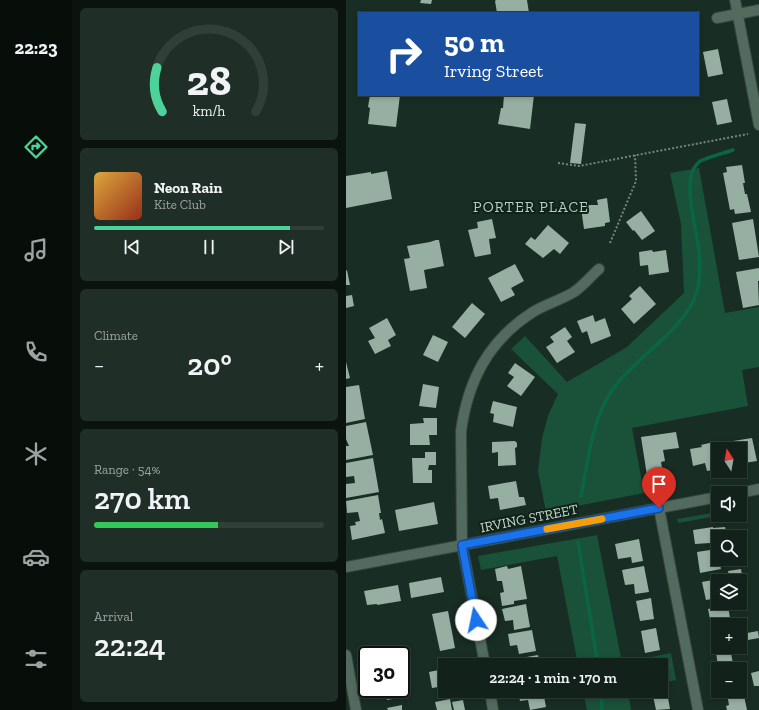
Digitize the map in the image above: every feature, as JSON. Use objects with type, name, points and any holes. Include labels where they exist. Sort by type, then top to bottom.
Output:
[{"type":"street","points":[[735,0],[759,125]]},
{"type":"street","points":[[717,18],[759,10]]},
{"type":"street","points":[[484,658],[462,545],[461,431],[469,391],[489,353],[502,338],[534,312],[575,291],[599,269]]},
{"type":"street","points":[[747,492],[759,489]]},
{"type":"street","name":"IRVING STREET","points":[[346,567],[711,498]]},
{"type":"street","points":[[659,508],[698,710]]},
{"type":"street","points":[[346,658],[356,710]]},
{"type":"street","points":[[491,698],[493,710]]},
{"type":"path","points":[[558,163],[579,166],[748,134]]},
{"type":"path","points":[[610,243],[636,181],[635,155]]},
{"type":"green space","points":[[699,168],[725,313],[759,307],[759,367],[742,370],[748,406],[632,428],[644,493],[546,512],[538,471],[542,438],[548,416],[558,394],[511,349],[525,336],[567,382],[627,347],[684,293],[681,224],[670,173]]},
{"type":"green space","points":[[711,513],[711,517],[678,523],[677,519]]},
{"type":"green space","points":[[597,535],[621,658],[577,658],[557,556],[481,570],[478,556]]},
{"type":"green space","points":[[671,653],[676,680],[668,682],[668,658],[646,658]]},
{"type":"green space","points":[[584,698],[629,698],[631,710],[587,710]]},
{"type":"building","points":[[421,0],[432,0],[431,4],[420,3]]},
{"type":"building","points":[[527,0],[529,12],[497,12],[495,1]]},
{"type":"building","points":[[718,49],[723,74],[708,77],[703,52]]},
{"type":"building","points":[[370,96],[400,96],[396,127],[368,124],[370,108],[368,107]]},
{"type":"building","points":[[504,96],[534,96],[530,129],[498,124],[501,108],[503,108]]},
{"type":"building","points":[[727,99],[732,122],[717,125],[712,102]]},
{"type":"building","points":[[575,123],[586,124],[581,164],[570,163]]},
{"type":"building","points":[[742,165],[745,194],[747,194],[751,212],[735,214],[734,209],[730,210],[723,173],[727,172],[726,167]]},
{"type":"building","points":[[387,171],[392,199],[346,208],[346,176]]},
{"type":"building","points":[[607,198],[610,222],[605,223],[605,226],[584,229],[581,208],[587,207],[587,205],[598,205],[597,200]]},
{"type":"building","points":[[641,211],[655,231],[642,240],[626,222]]},
{"type":"building","points":[[492,219],[496,238],[489,239],[491,254],[475,257],[468,230],[478,228],[477,222]]},
{"type":"building","points":[[753,219],[759,257],[739,260],[732,223]]},
{"type":"building","points":[[548,225],[569,243],[560,254],[554,249],[543,258],[525,244],[531,237],[535,240]]},
{"type":"building","points":[[439,240],[444,266],[424,270],[427,288],[410,291],[404,259],[410,258],[407,246]]},
{"type":"building","points":[[652,250],[653,252],[666,250],[669,272],[649,275],[648,265],[640,266],[639,252]]},
{"type":"building","points":[[515,264],[524,281],[511,288],[515,295],[501,302],[488,278]]},
{"type":"building","points":[[759,268],[759,305],[743,308],[736,272]]},
{"type":"building","points":[[347,270],[350,285],[346,285]]},
{"type":"building","points":[[640,286],[656,304],[634,324],[621,309],[632,299],[629,296]]},
{"type":"building","points":[[352,295],[354,306],[346,308],[346,296]]},
{"type":"building","points":[[472,303],[485,314],[465,338],[452,327]]},
{"type":"building","points":[[593,315],[595,322],[605,318],[611,336],[591,344],[587,331],[582,333],[577,321]]},
{"type":"building","points":[[387,318],[396,335],[388,340],[391,346],[375,354],[368,341],[375,338],[369,328]]},
{"type":"building","points":[[565,327],[572,337],[567,341],[575,352],[557,363],[546,347],[554,342],[550,337]]},
{"type":"building","points":[[433,335],[448,342],[438,362],[423,355]]},
{"type":"building","points":[[346,362],[350,378],[346,379]]},
{"type":"building","points":[[515,363],[535,377],[521,396],[507,386],[514,377],[508,373]]},
{"type":"building","points":[[423,384],[439,387],[436,408],[419,406]]},
{"type":"building","points":[[359,385],[365,419],[346,423],[346,387]]},
{"type":"building","points":[[493,401],[517,407],[513,427],[493,422],[494,414],[490,413]]},
{"type":"building","points":[[423,418],[437,418],[437,435],[429,435],[430,445],[410,445],[410,424],[424,423]]},
{"type":"building","points":[[366,422],[373,455],[346,460],[346,446],[349,446],[346,439],[346,426]]},
{"type":"building","points":[[676,432],[679,448],[663,450],[665,461],[661,462],[664,479],[662,480],[663,483],[650,485],[648,482],[641,437]]},
{"type":"building","points":[[752,438],[757,461],[747,463],[747,442],[727,442]]},
{"type":"building","points":[[515,441],[517,443],[517,447],[515,448],[516,465],[498,466],[498,452],[492,453],[492,442]]},
{"type":"building","points":[[711,443],[711,470],[707,471],[705,463],[693,466],[690,449],[702,447],[701,445]]},
{"type":"building","points":[[425,452],[436,452],[436,465],[429,465],[428,470],[432,470],[432,483],[413,483],[412,458],[425,458]]},
{"type":"building","points":[[373,458],[379,492],[346,498],[346,484],[355,483],[354,476],[346,477],[346,463]]},
{"type":"building","points":[[516,481],[519,497],[524,497],[526,505],[500,510],[498,498],[490,499],[488,486]]},
{"type":"building","points":[[378,495],[381,513],[379,513],[380,520],[382,519],[385,533],[352,540],[350,526],[356,525],[355,522],[360,521],[358,512],[347,513],[346,501]]},
{"type":"building","points":[[434,502],[438,524],[399,531],[395,510]]},
{"type":"building","points":[[725,527],[726,530],[711,530],[710,543],[695,544],[693,530]]},
{"type":"building","points":[[639,539],[643,561],[632,563],[631,557],[618,559],[615,544]]},
{"type":"building","points":[[710,550],[711,566],[720,566],[721,569],[700,573],[697,552]]},
{"type":"building","points":[[507,566],[508,569],[521,566],[527,599],[514,601],[514,604],[502,606],[500,593],[504,592],[502,581],[497,581],[495,569]]},
{"type":"building","points":[[644,566],[649,592],[635,594],[634,584],[625,585],[622,570]]},
{"type":"building","points":[[741,569],[742,574],[729,574],[728,571]]},
{"type":"building","points":[[441,577],[444,592],[411,598],[409,583]]},
{"type":"building","points":[[711,580],[711,599],[706,600],[702,582]]},
{"type":"building","points":[[398,585],[401,601],[367,605],[364,591]]},
{"type":"building","points":[[651,598],[654,619],[640,621],[636,601]]},
{"type":"building","points":[[526,604],[530,627],[514,630],[513,620],[505,621],[502,609]]},
{"type":"building","points":[[708,609],[729,610],[730,618],[711,618],[711,624]]},
{"type":"building","points":[[448,611],[455,648],[440,651],[432,614]]},
{"type":"building","points":[[656,628],[660,650],[645,653],[641,631]]},
{"type":"building","points":[[532,630],[536,651],[519,654],[517,645],[510,646],[508,634]]},
{"type":"building","points":[[758,631],[759,638],[748,640],[747,633]]},
{"type":"building","points":[[716,654],[731,654],[733,662],[717,662]]},
{"type":"building","points":[[538,655],[539,658],[521,658]]},
{"type":"building","points":[[438,670],[438,687],[432,688],[429,672]]},
{"type":"building","points":[[759,671],[759,686],[754,686],[751,673]]},
{"type":"building","points":[[387,698],[398,698],[387,700]]},
{"type":"building","points":[[519,698],[544,698],[546,707],[530,710],[528,700],[520,701]]},
{"type":"building","points":[[653,698],[668,698],[670,709],[656,710]]},
{"type":"building","points":[[728,698],[744,698],[747,710],[727,710],[726,706],[729,705]]},
{"type":"building","points":[[450,699],[452,710],[437,710],[435,702]]},
{"type":"building","points":[[463,700],[465,710],[454,710],[452,702]]},
{"type":"building","points":[[402,705],[402,710],[388,710],[387,708]]},
{"type":"waterway","points":[[581,496],[594,431],[609,395],[630,369],[681,320],[697,292],[700,273],[699,253],[690,192],[690,180],[693,170],[702,160],[733,150]]},
{"type":"waterway","points":[[578,542],[597,658]]},
{"type":"waterway","points":[[601,698],[602,710]]},
{"type":"slow traffic","points":[[547,529],[602,519]]},
{"type":"district","name":"PORTER PLACE","points":[[531,207]]},
{"type":"route","points":[[476,620],[462,545],[659,508]]}]
